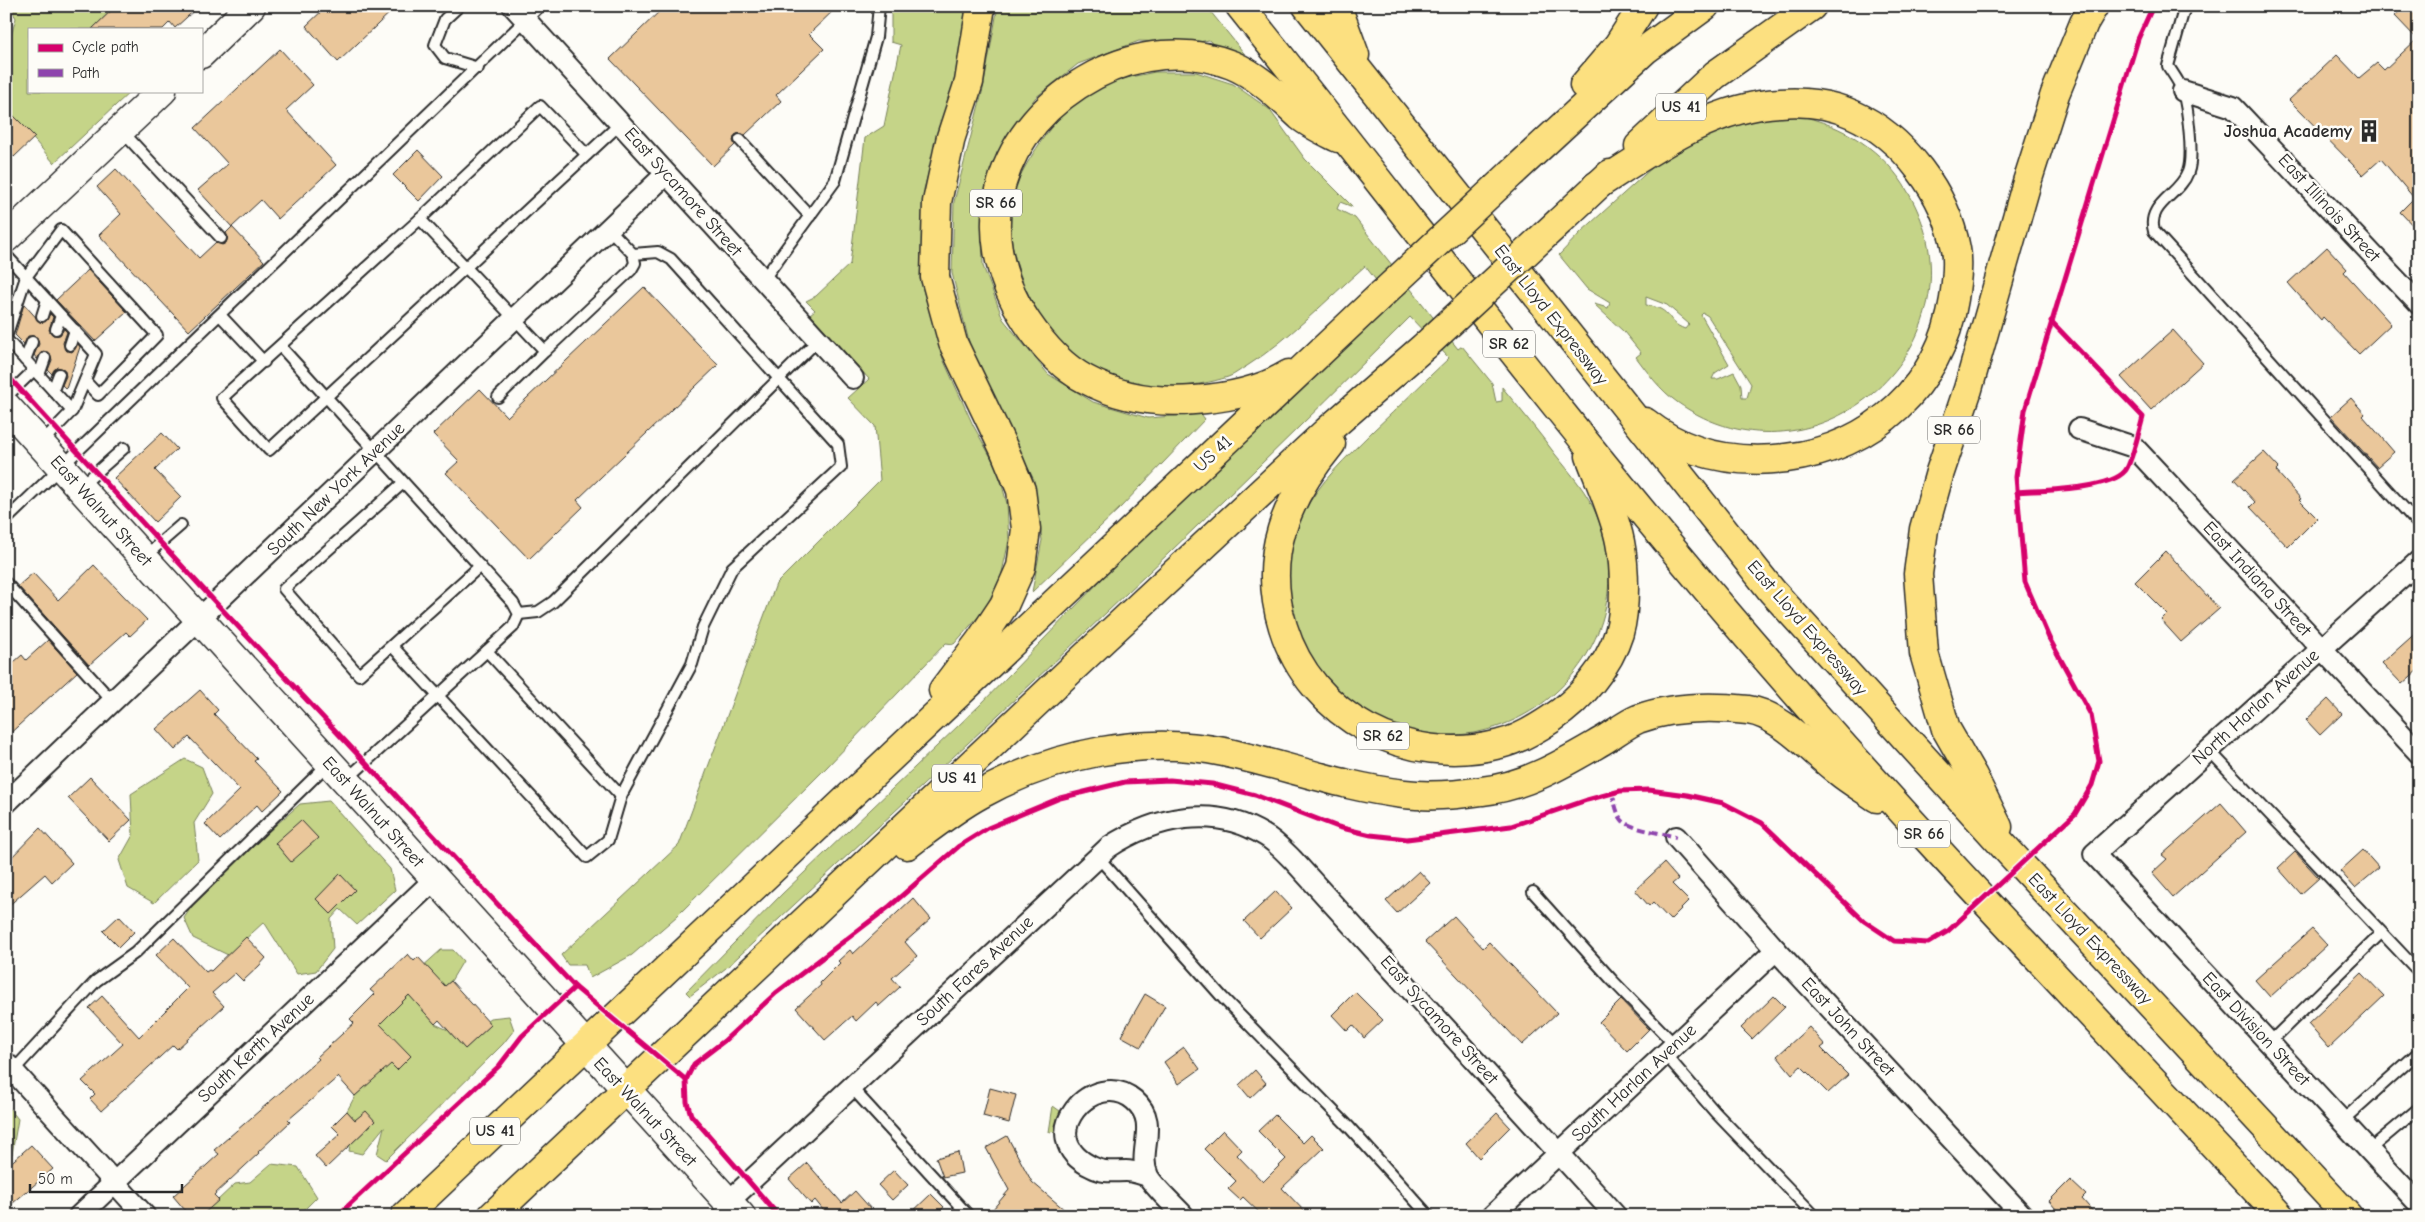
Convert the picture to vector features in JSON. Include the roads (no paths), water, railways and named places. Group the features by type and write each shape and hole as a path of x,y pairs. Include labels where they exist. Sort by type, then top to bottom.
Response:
{"highway":[{"path":"880,768 951,680 1004,605 1021,567 1026,529 1021,490 1004,448 953,343 935,277 937,202 950,137 969,82 981,6"},
{"name":"SR 62","path":"1240,6 1584,438 1620,541 1623,570 1619,633 1592,682 1582,696 1561,713 1536,729 1501,744 1463,750 1437,750 1391,739 1363,726 1323,696 1310,682 1295,658 1280,616 1274,582 1276,553 1287,511 1303,482 1370,396 1426,345"},
{"name":"East Lloyd Expressway","path":"1307,6 1619,401 1772,591 2010,853 2348,1216"},
{"path":"1337,6 1362,75"},
{"path":"1513,172 1553,120 1618,45 1643,6"},
{"name":"US 41","path":"405,1216 1382,294 1645,50 1704,6"},
{"name":"US 41","path":"492,1216 1327,431 1426,345 1716,75 1769,35 1812,6"},
{"name":"SR 66","path":"2010,853 1973,776 1946,729 1924,653 1918,574 1924,529 1937,482 1968,388 2027,182 2055,94 2084,23 2094,6"},
{"name":"SR 66","path":"1319,354 1284,376 1230,397 1172,402 1139,398 1111,390 1084,379 1053,354 1036,336 1017,307 1004,278 997,252 996,199 1005,171 1018,146 1035,122 1054,103 1078,84 1112,66 1145,57 1186,53 1233,65 1267,87 1302,117 1353,146"},
{"path":"1596,186 1657,147 1701,124 1742,110 1779,102 1818,104 1852,114 1883,133 1908,156 1927,181 1946,215 1957,251 1956,288 1950,323 1922,382 1903,403 1880,422 1835,445 1796,457 1767,460 1738,460 1710,455 1681,445 1655,430 1619,401"},
{"name":"SR 66","path":"1584,438 1733,620 1915,824 2280,1216"},
{"path":"766,958 886,860 979,795 1014,777 1062,760 1115,748 1193,747 1223,752 1375,790 1405,795 1439,796 1486,791 1535,777 1561,766 1638,720 1684,708 1751,710 1781,724 1839,772 1915,824"}],"main road":[{"path":"202,53 251,6"},
{"path":"6,238 161,92"},
{"name":"East Walnut Street","path":"6,406 734,1209"}],"street":[{"name":"East Sycamore Street","path":"520,14 853,378"},
{"name":"East Illinois Street","path":"2183,92 2233,107 2419,304"},
{"name":"South New York Avenue","path":"6,803 666,174"},
{"name":"East Indiana Street","path":"2079,429 2134,447 2419,753"},
{"name":"North Harlan Avenue","path":"2094,854 2419,561"},
{"name":"South Fares Avenue","path":"734,1209 851,1087 1097,856 1125,836 1163,821 1209,817 1227,820 1257,831"},
{"name":"East Sycamore Street","path":"1257,831 1276,844 1293,860 1616,1216"},
{"name":"East John Street","path":"1676,837 1776,950 2023,1216"},
{"name":"East Division Street","path":"2094,854 2419,1204"},
{"name":"South Kerth Avenue","path":"79,1216 434,880"},
{"name":"South Harlan Avenue","path":"1492,1216 1776,950"},
{"path":"8,1070 145,1216"},
{"path":"1148,1176 1126,1171 1101,1171 1090,1166 1074,1154 1065,1134 1067,1124 1078,1105 1099,1093 1108,1091 1133,1099 1145,1115 1147,1123 1146,1164 1148,1176 1184,1216"}],"lane":[{"path":"459,6 445,19 435,45 444,58 478,68"},
{"path":"6,520 478,68 520,14 540,6"},
{"path":"763,280 835,181 876,37 879,6"},
{"path":"2185,6 2168,66 2183,92 2192,157 2188,173 2180,186 2153,214 2151,222 2154,231 2419,525"},
{"path":"587,155 540,106 281,347 222,398 269,450 587,155 620,124"},
{"path":"121,130 221,238"},
{"path":"740,140 810,216"},
{"path":"420,219 467,266 545,351"},
{"path":"498,397 630,270 635,263 633,254 610,229"},
{"path":"72,411 6,338 26,277 61,230 157,335 98,395 85,381"},
{"path":"392,646 587,857 608,840 621,796 692,664 703,627 732,568 841,467 838,444 670,258 658,252 633,254"},
{"path":"6,255 96,354 72,411 40,444"},
{"path":"42,316 47,300"},
{"path":"220,315 264,362"},
{"path":"56,329 61,316"},
{"path":"70,345 75,330"},
{"path":"519,614 538,612 553,602 818,340"},
{"path":"25,360 32,342"},
{"path":"281,347 513,603 519,614"},
{"path":"6,397 36,373 45,358"},
{"path":"53,390 59,374"},
{"path":"80,487 124,448"},
{"path":"403,483 284,590 359,675 480,566"},
{"path":"143,558 181,524"},
{"path":"6,583 113,702"},
{"path":"8,1070 96,981 135,953 337,772 437,696 513,627 519,614"},
{"path":"487,651 621,796"},
{"path":"2209,750 2419,972"},
{"path":"1097,856 1223,998 1350,1128 1430,1216"},
{"path":"1533,892 1612,980 1670,1049 1715,1112 1815,1216"},
{"path":"2269,1043 2382,932"},
{"path":"2342,1121 2419,1052"},
{"path":"851,1087 969,1216"},
{"path":"2369,1150 2419,1108"}],"place":[{"name":"Joshua Academy","path":"2369,131"}]}
